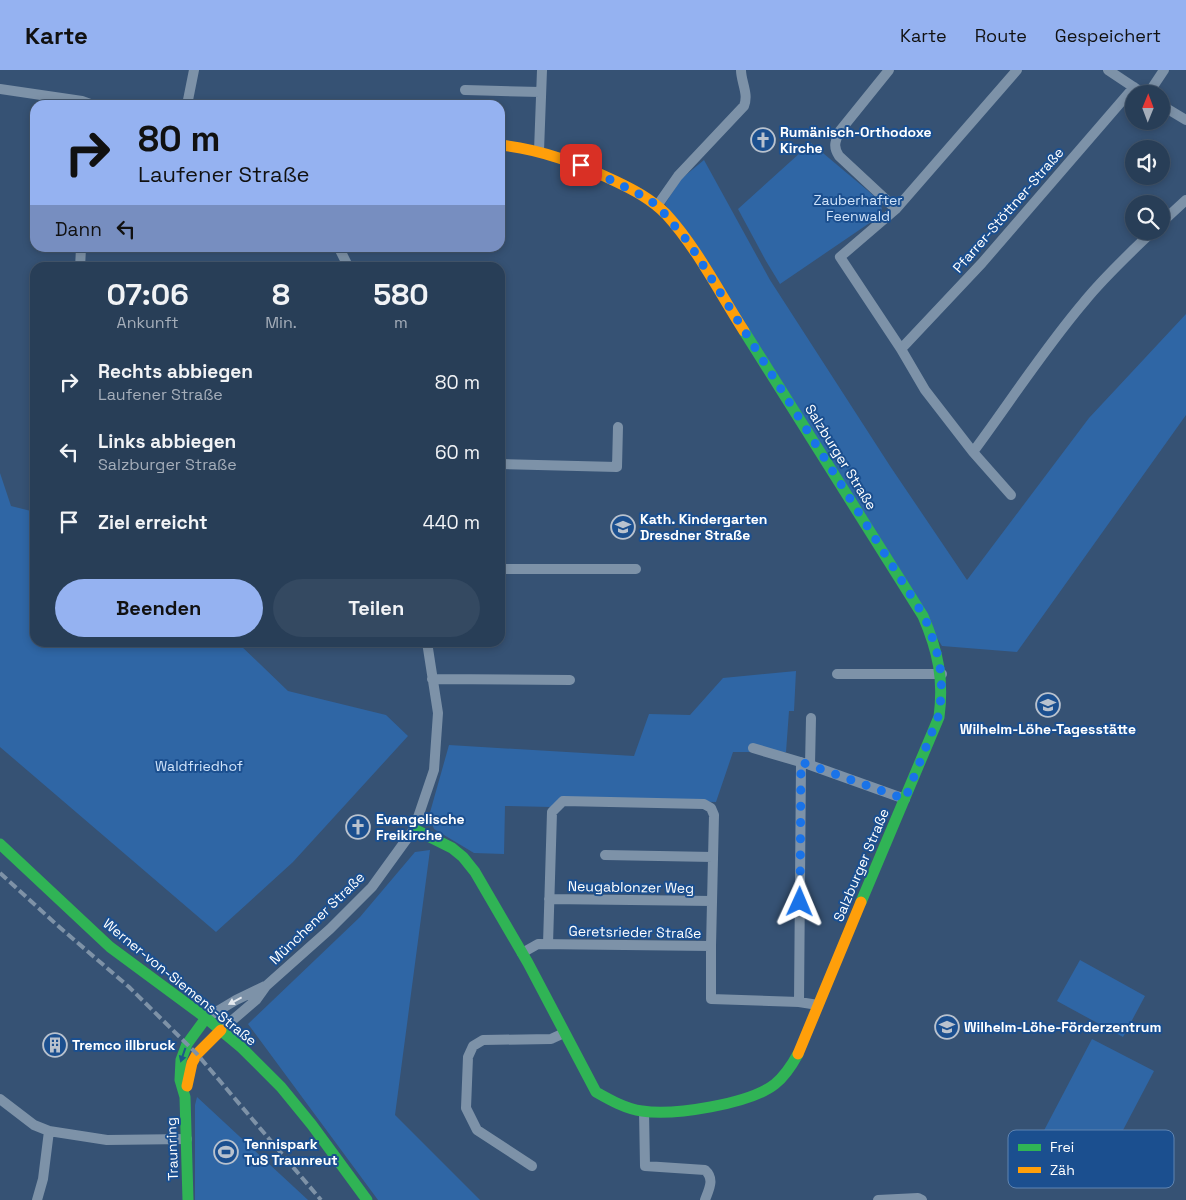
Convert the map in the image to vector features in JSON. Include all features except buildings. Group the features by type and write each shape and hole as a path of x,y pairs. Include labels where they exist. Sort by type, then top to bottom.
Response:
{"street":[{"path":"188,100 194,70"},
{"path":"539,151 542,70"},
{"path":"658,206 678,176 744,106 746,98 741,81 741,70"},
{"path":"889,70 839,132 834,142 835,150 839,156 896,209"},
{"path":"1011,496 973,452 925,390 901,349 840,257 896,209 1017,70"},
{"path":"1108,70 1131,85"},
{"path":"1153,85 1164,70"},
{"path":"0,89 64,100"},
{"path":"465,90 540,92"},
{"name":"Pfarrer-Stöttner-Straße","path":"901,349 982,263 1125,97"},
{"path":"1170,110 1186,120"},
{"name":"Salzburger Straße","path":"414,829 436,838 450,847 462,856 474,870 522,954 596,1092 609,1100 644,1111 678,1111 716,1106 747,1098 774,1085 790,1068 806,1037 938,717 943,687 934,640 924,616 689,243 658,206 645,197 567,159 539,151 505,146"},
{"path":"1170,215 1186,200"},
{"path":"973,452 1080,307 1118,263 1143,240"},
{"path":"505,464 617,467 618,428"},
{"path":"505,569 636,569"},
{"name":"Münchener Straße","path":"221,1030 256,1000 266,986 330,929 372,887 414,829 435,762 438,713 427,647"},
{"path":"837,674 942,674"},
{"path":"432,679 570,680"},
{"path":"799,1002 806,763 811,718"},
{"path":"753,748 806,763 905,799"},
{"path":"548,944 552,812 563,801 704,804 711,808 714,815 711,946"},
{"name":"Werner-von-Siemens-Straße","path":"0,844 110,947 206,1018 242,1048 281,1087 367,1200"},
{"path":"605,855 713,857"},
{"name":"Neugablonzer Weg","path":"550,900 712,901"},
{"name":"Geretsrieder Straße","path":"522,954 538,944 711,946 711,999 799,1002 818,1005"},
{"name":"Münchener Straße","path":"206,1018 236,1000 266,986"},
{"name":"Traunring","path":"188,1200 185,1097 180,1080 181,1060 187,1044 206,1018"},
{"name":"Traunring","path":"185,1097 192,1062 203,1047 221,1030"},
{"path":"532,1166 477,1130 466,1108 468,1057 473,1046 483,1040 552,1039 564,1033"},
{"path":"0,1099 34,1125 49,1131 107,1140 187,1139"},
{"path":"644,1111 645,1166 705,1170 711,1180 705,1200"},
{"path":"36,1200 42,1179 49,1131"},
{"path":"878,1200 918,1198 922,1200"}],"green space":[{"name":"Zauberhafter Feenwald","path":"811,143 879,200 882,209 871,222 780,284 738,209"},
{"path":"704,160 770,280 890,466 967,580 1089,418 1186,314 1186,415 1017,652 942,646 665,204 681,179"},
{"name":"Waldfriedhof","path":"0,473 11,506 30,511 30,647 242,647 288,691 386,715 408,736 293,862 216,932 0,747"},
{"path":"796,671 794,711 789,711 786,752 733,752 716,802 563,798 551,807 505,806 504,854 474,853 434,829 429,816 449,745 634,756 649,714 690,715 723,678"},
{"path":"430,850 395,1115 480,1200 378,1200 248,1024 360,917 415,852"},
{"path":"1080,960 1145,996 1123,1037 1057,1001"},
{"path":"1092,1039 1154,1071 1123,1130 1044,1130"},
{"name":"Tennispark TuS Traunreut","path":"197,1097 308,1200 195,1200 195,1105"}],"railway":[{"path":"0,873 129,987 197,1054 321,1200"}],"traffic: fast":[{"path":"744,331 923,616 933,641 939,665 941,690 939,717 861,902"},
{"path":"414,829 452,848 463,857 475,872 528,963 596,1092 624,1106 642,1111 672,1112 711,1107 748,1097 775,1084 791,1066 798,1054"},
{"path":"0,844 110,947 206,1018 242,1048 281,1087 312,1125 367,1200"},
{"path":"188,1200 185,1097 180,1080 181,1060 187,1044 206,1018"}],"traffic: slow":[{"path":"505,146 545,153 573,163 629,188 654,204 666,214 688,241 744,331"},
{"path":"798,1054 861,902"},
{"path":"187,1086 192,1063 197,1054 221,1030"}],"place":[{"name":"Rumänisch-Orthodoxe Kirche","path":"763,140"},
{"name":"Kath. Kindergarten Dresdner Straße","path":"623,527"},
{"name":"Wilhelm-Löhe-Tagesstätte","path":"1048,705"},
{"name":"Evangelische Freikirche","path":"358,827"},
{"name":"Wilhelm-Löhe-Förderzentrum","path":"947,1027"},
{"name":"Tremco illbruck","path":"55,1045"},
{"name":"Tennispark TuS Traunreut","path":"226,1152"}],"route":[{"path":"581,165 628,187 658,206 689,243 924,616 941,663 943,687 938,717 905,799 801,762 800,902"}]}
